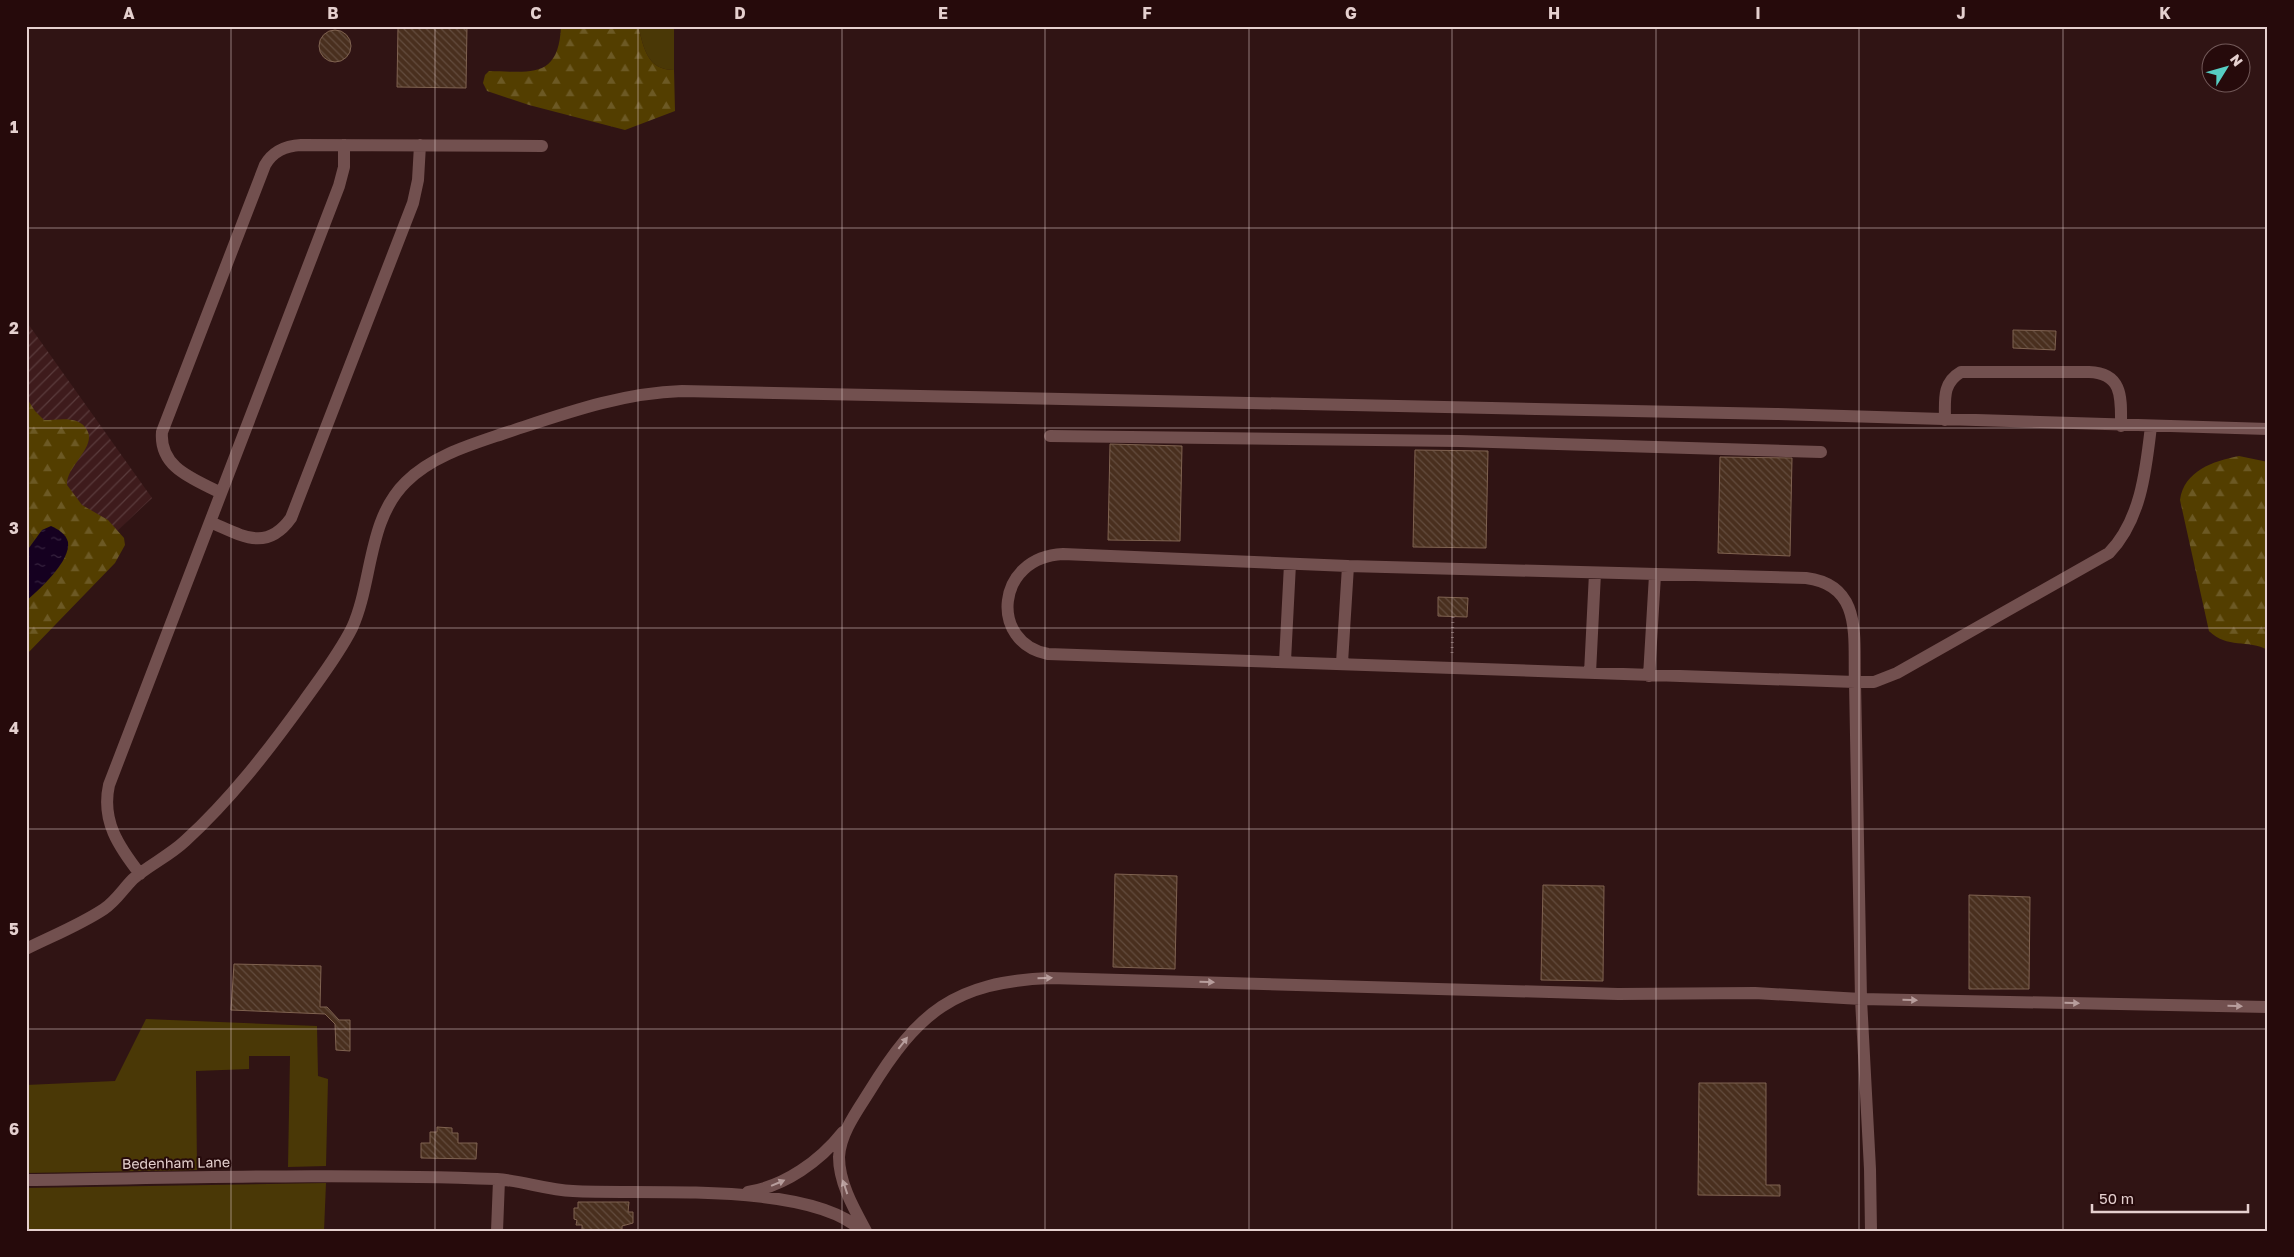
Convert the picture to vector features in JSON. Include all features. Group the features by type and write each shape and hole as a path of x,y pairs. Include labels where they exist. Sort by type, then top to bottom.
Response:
{"street":[{"path":"140,874 123,851 110,826 107,810 108,793 339,186 344,167 344,145"},
{"path":"210,522 256,539 273,536 286,526 291,518 413,203 418,180 420,145"},
{"path":"221,493 183,473 171,464 163,445 164,425 268,160 276,152 294,146 542,146"},
{"path":"1945,420 1947,386 1950,380 1961,372 2098,372 2112,379 2120,392 2121,426"},
{"path":"26,949 103,909 140,874 185,842 237,787 276,740 331,664 356,618 374,546 385,515 391,502 406,482 434,462 467,446 578,408 611,400 682,391 875,394 2268,429"},
{"path":"1871,1231 1870,1169 1861,999 1855,682 1854,633 1851,612 1842,595 1829,585 1806,578 1348,566 1054,554 1040,559 1022,571 1011,586 1008,599 1009,618 1024,642 1041,652 1649,676 1855,682 1874,682 1889,678 2109,553 2120,540 2136,507 2152,426"},
{"path":"1050,436 1459,441 1821,452"},
{"path":"1286,662 1290,564"},
{"path":"1342,663 1348,566"},
{"path":"1590,673 1595,573"},
{"path":"1649,676 1655,575"},
{"path":"866,1231 848,1195 840,1167 841,1146 851,1122 900,1046 922,1021 963,995 1006,981 1050,978 1618,994 1755,993 1861,999 2268,1007"},
{"path":"730,1195 767,1188 788,1178 826,1150 851,1122"},
{"name":"Bedenham Lane","path":"26,1180 326,1176 499,1180 574,1191 730,1195"},
{"path":"497,1231 499,1180"},
{"path":"730,1195 806,1204 844,1217 862,1231"}],"path":[{"path":"1451,667 1454,616"}],"shaded area":[{"path":"638,26 674,26 674,70 665,69 652,62 645,50"},
{"path":"26,321 152,498 26,617"},
{"path":"26,526 36,542 26,552"},
{"path":"146,1019 317,1026 318,1076 328,1079 326,1166 288,1167 290,1056 249,1056 249,1069 196,1071 197,1170 26,1173 26,1085 115,1081"},
{"path":"326,1183 324,1231 26,1231 26,1188"}],"green space":[{"path":"561,26 638,26 645,50 652,62 665,69 674,70 675,111 625,130 529,105 487,91 483,83 485,75 489,71 530,71 540,69 548,64 555,56"},
{"path":"26,397 35,411 44,420 74,420 83,425 87,430 89,436 88,443 71,471 67,485 82,505 108,520 124,538 125,545 115,563 26,655 26,601 59,567 67,550 38,536 36,542 26,526"},
{"path":"2239,456 2268,462 2268,650 2253,645 2223,640 2209,631 2180,500 2187,482 2201,469 2210,464"}],"water":[{"path":"51,526 59,530 65,537 68,542 68,550 65,558 53,574 26,601 26,552 42,530"}],"building":[{"path":"398,26 467,26 466,88 397,87"},
{"path":"335,30 347,34 351,46 347,58 335,62 323,58 319,46 323,34"},
{"path":"2013,330 2056,331 2055,350 2013,348"},
{"path":"1110,444 1182,446 1180,541 1108,540"},
{"path":"1415,450 1488,451 1486,548 1413,547"},
{"path":"1720,457 1792,458 1790,556 1718,553"},
{"path":"1438,597 1468,598 1467,617 1438,616"},
{"path":"1115,874 1177,876 1175,969 1113,967"},
{"path":"1543,885 1604,886 1603,981 1541,980"},
{"path":"1969,895 2030,897 2029,989 1969,989"},
{"path":"234,964 321,966 320,1007 327,1007 339,1020 350,1020 350,1051 336,1050 335,1024 325,1014 231,1010"},
{"path":"1699,1083 1766,1083 1766,1185 1780,1185 1780,1196 1698,1195"},
{"path":"437,1127 452,1128 452,1133 458,1133 458,1143 477,1143 476,1159 421,1158 421,1143 430,1143 430,1132 437,1132"},
{"path":"578,1202 629,1202 628,1212 633,1212 633,1223 622,1226 622,1231 582,1231 582,1225 576,1225 577,1220 574,1219 574,1208 578,1208"}]}
